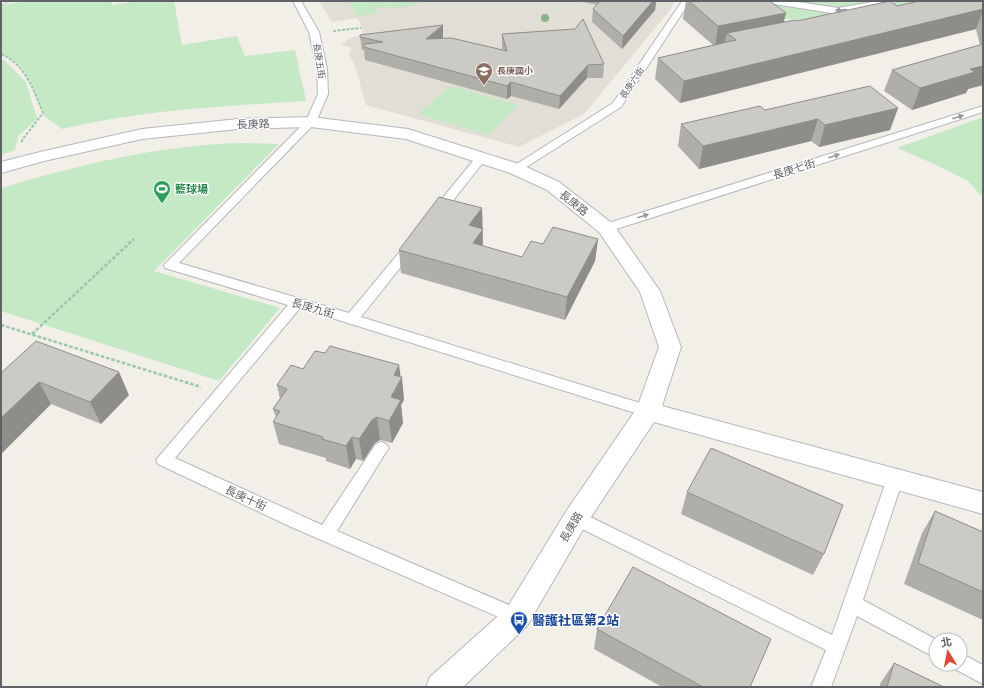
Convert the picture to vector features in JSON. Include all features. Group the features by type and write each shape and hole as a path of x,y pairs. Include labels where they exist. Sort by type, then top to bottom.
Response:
{"street":[{"name":"長庚路","path":"1,168 40,157 142,134 238,124 311,122 408,134 516,169 553,186 606,228 650,291 670,347 648,411 576,518 517,618 441,687"},
{"path":"648,411 983,504"}],"lane":[{"name":"長庚五街","path":"297,1 314,32 322,69 323,94 311,122"},
{"name":"長庚六街","path":"516,169 617,105 686,1"},
{"path":"774,1 838,11 893,1"},
{"path":"644,64 659,61"},
{"name":"長庚七街","path":"606,228 983,109"},
{"name":"長庚九街","path":"311,122 170,265 352,319 648,411"},
{"path":"427,226 482,158"},
{"path":"352,319 417,238"},
{"name":"長庚十街","path":"297,303 164,460 326,534 517,618"},
{"path":"326,534 381,448"},
{"path":"821,687 853,604 895,479"},
{"path":"576,518 836,646"},
{"path":"853,604 928,645"},
{"path":"968,667 983,675"}],"path":[{"path":"314,32 361,28"},
{"path":"1,54 21,66 29,79 42,113 39,120 22,140 21,147"},
{"path":"32,334 134,239"},
{"path":"1,325 220,393"}],"shaded area":[{"name":"長庚國小","path":"319,1 674,1 671,9 584,114 519,147 366,105 355,66 349,55 352,48 341,45 350,38 363,35 360,23 357,18 332,22"}],"green space":[{"path":"30,1 111,1 112,5 139,1 174,1 182,45 237,36 245,56 295,50 306,101 214,107 153,113 122,117 62,129 44,116 29,79 21,66 6,56 1,56 1,5"},
{"path":"348,1 424,1 398,7 372,6 377,13 358,16"},
{"path":"742,1 981,1 849,22 784,19"},
{"path":"1,60 4,60 26,82 37,119 18,136 15,150 1,155"},
{"path":"450,86 518,105 488,135 419,114"},
{"path":"983,117 983,198 968,181 897,148"},
{"path":"241,143 279,144 154,271 280,308 219,381 1,311 1,188 90,164 150,152"}],"building":[{"path":"600,1 653,1 623,36 593,9"},
{"path":"689,1 770,1 786,13 718,26"},
{"path":"890,1 897,6 919,1 983,1 983,9 684,81 658,58 736,40 727,33 795,20 797,21"},
{"path":"583,19 604,64 588,65 560,96 511,82 507,86 364,47 364,44 383,42 360,37 360,35 443,25 426,39 451,38 507,51 502,34 575,29"},
{"path":"983,44 983,66 970,69 975,72 920,88 892,70"},
{"path":"870,86 898,108 825,125 818,119 703,146 681,124 760,106 765,110"},
{"path":"439,197 482,208 469,225 483,229 473,243 522,257 531,241 543,244 553,227 598,239 567,297 399,250"},
{"path":"36,341 119,372 90,402 39,382 1,418 1,373"},
{"path":"330,346 399,365 394,375 402,377 391,397 401,400 389,421 377,417 372,420 359,439 352,437 346,446 322,439 323,437 273,422 280,411 273,409 287,389 277,385 291,365 303,369 315,351 325,353"},
{"path":"711,448 843,505 824,554 687,492"},
{"path":"935,511 983,532 983,592 918,563"},
{"path":"633,567 771,639 750,687 703,687 597,629"},
{"path":"894,663 944,687 887,687"}],"place":[{"name":"長庚國小","path":"484,86"},
{"name":"籃球場","path":"162,204"},
{"name":"醫護社區第2站","path":"519,635"}]}
